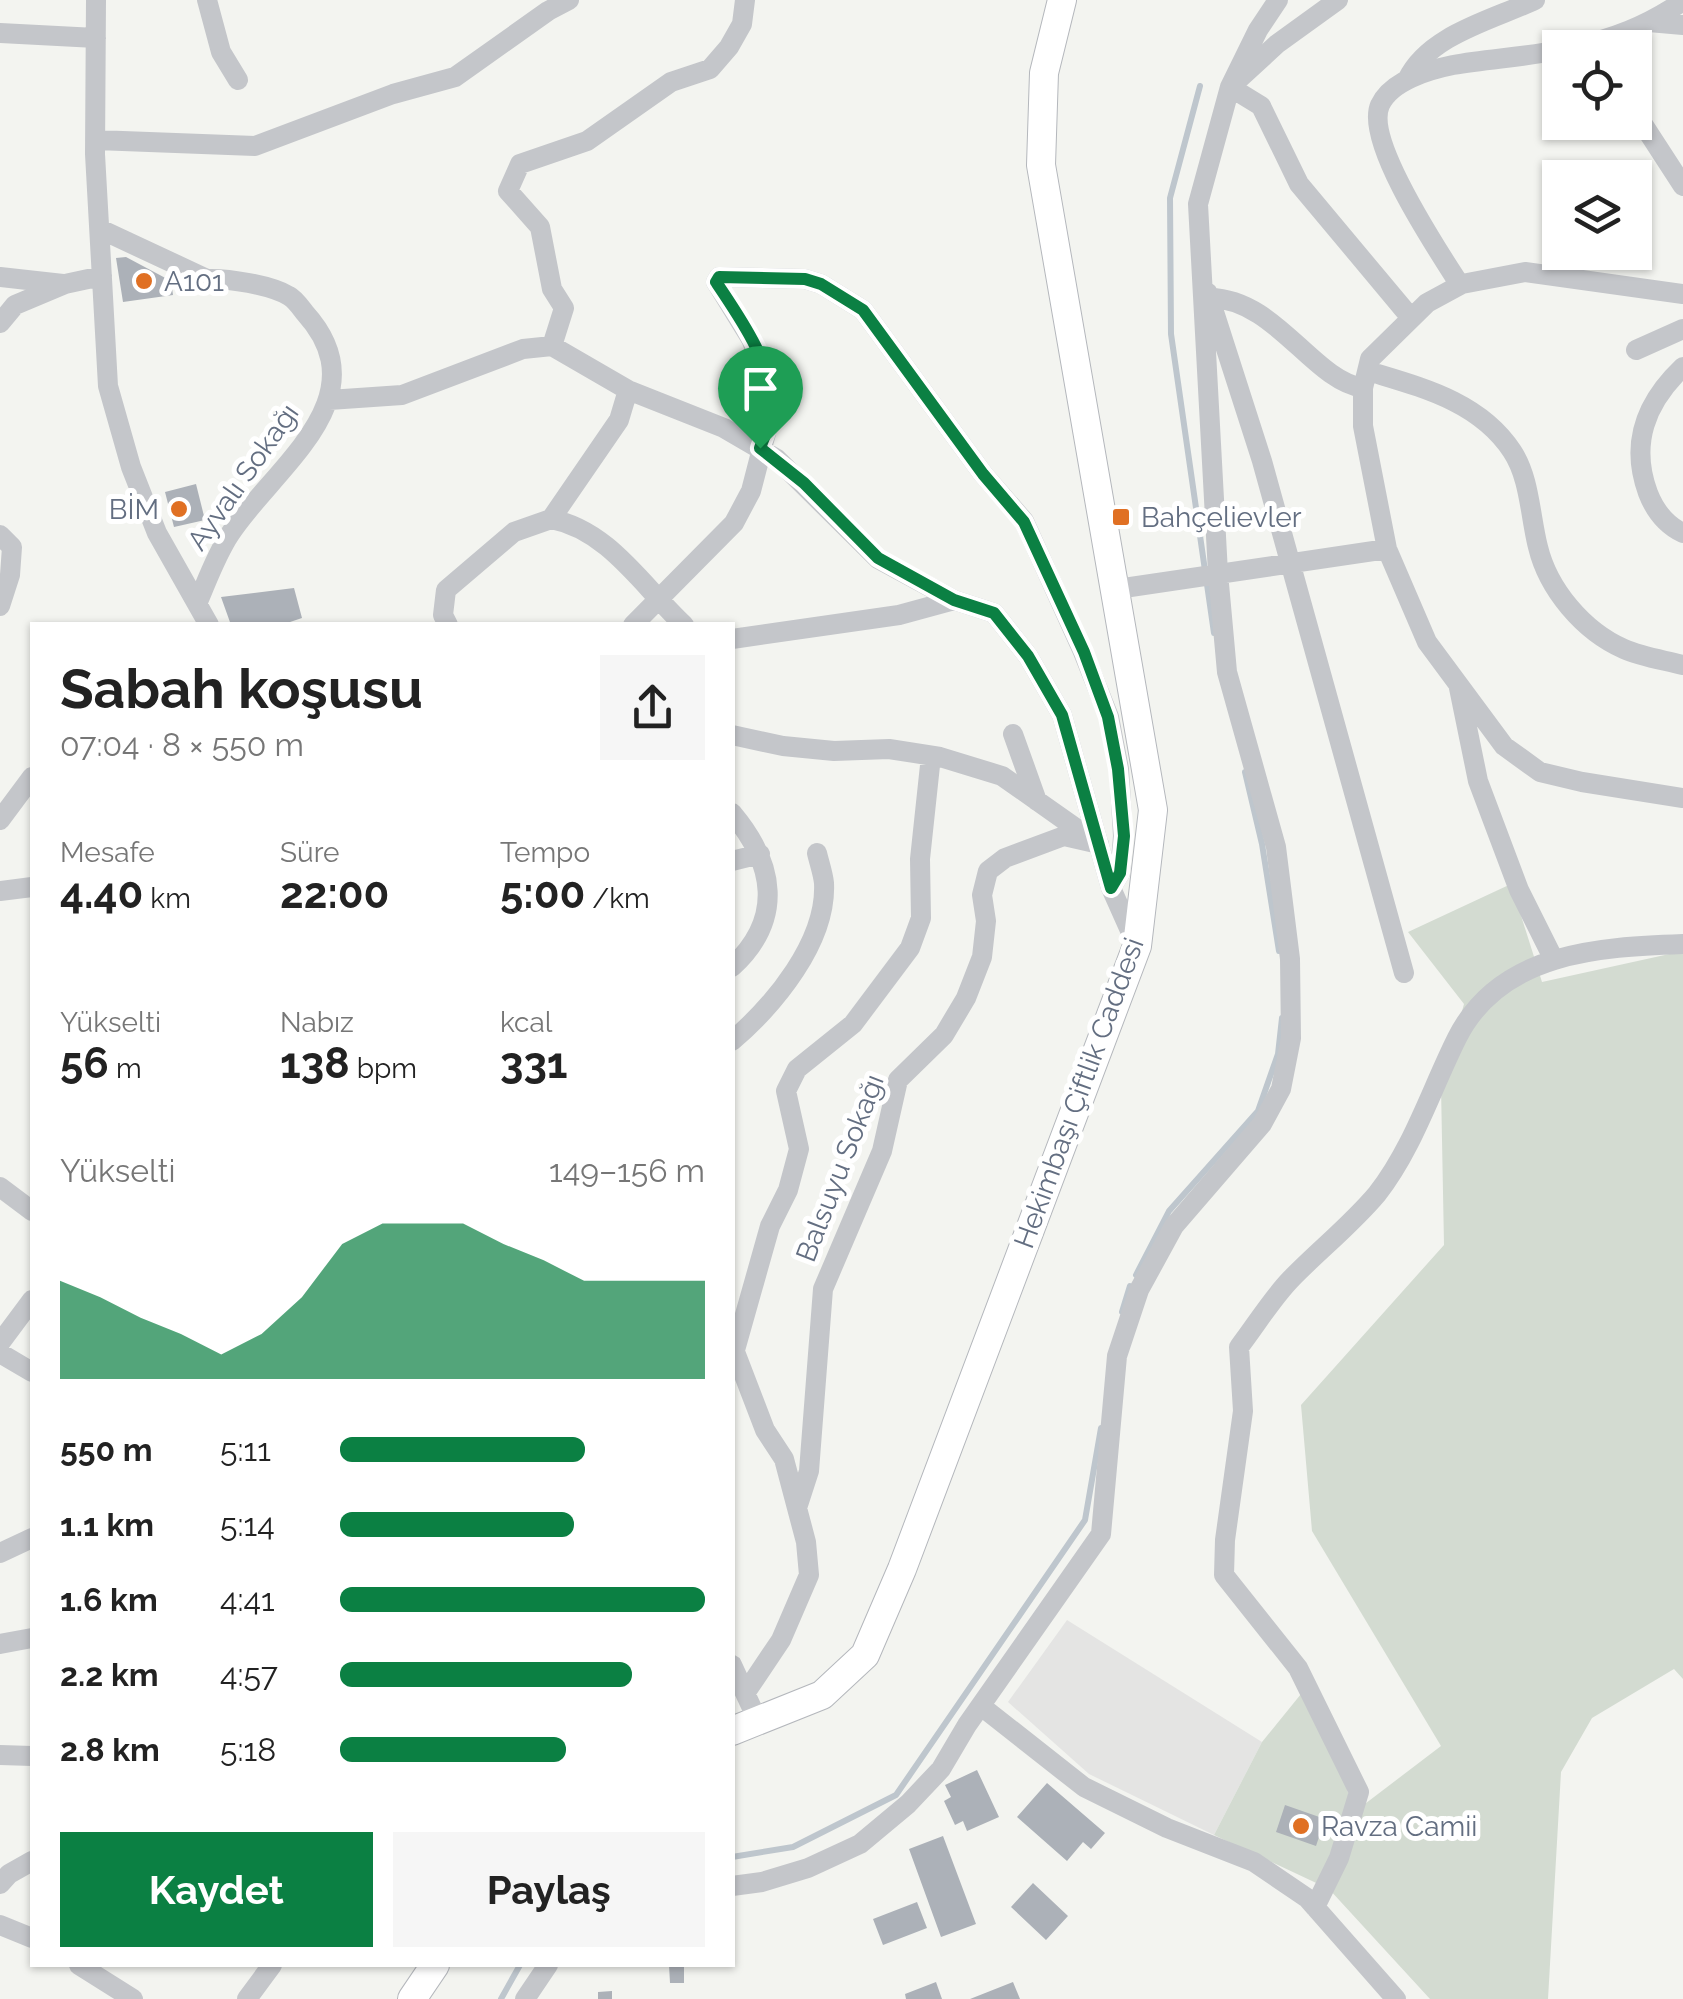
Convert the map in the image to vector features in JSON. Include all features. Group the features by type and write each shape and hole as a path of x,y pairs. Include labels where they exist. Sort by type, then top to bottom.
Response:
{"main road":[{"name":"Hekimbaşı Çiftlik Caddesi","path":"745,1726 822,1695 865,1655 902,1569 1137,946 1153,810 1042,165 1044,74 1062,0"},
{"path":"412,1999 434,1967"}],"street":[{"path":"96,0 96,140 108,386 131,466 157,533 203,619"},
{"path":"206,0 221,52 238,80"},
{"path":"96,140 256,146 393,94 455,77 569,0"},
{"path":"745,0 742,24 710,69 671,82 588,141 520,164 508,191 540,227 552,289 564,308 552,346 628,390 724,428 760,448 804,483 878,558 954,600 994,613 1028,656 1062,715 1111,888 1137,946"},
{"path":"735,1886 808,1868 860,1844 908,1804 940,1770 1101,1534 1116,1356 1139,1290 1174,1226 1262,1124 1280,1089 1291,1038 1290,959 1276,847 1227,672 1208,575 1198,204 1230,87 1258,30 1278,0"},
{"path":"1230,87 1277,44 1338,0"},
{"path":"1407,80 1416,62 1436,45 1535,0"},
{"path":"1635,30 1683,2"},
{"path":"1649,22 1683,25"},
{"path":"0,33 96,38"},
{"path":"1460,286 1395,174 1378,130 1378,109 1388,93 1407,80 1450,66 1542,53"},
{"path":"1230,87 1260,106 1299,184 1411,318"},
{"path":"1652,138 1683,186"},
{"path":"100,229 207,279 226,278 290,296 322,332 334,373 328,400"},
{"path":"1683,294 1525,272 1444,291 1370,359 1365,379 1364,426 1388,549 1427,642 1504,746 1540,772 1683,798"},
{"path":"1200,275 1291,562 1404,973"},
{"path":"0,323 15,305 65,284 102,276"},
{"path":"0,277 65,284"},
{"path":"636,622 734,523 751,491 773,406 770,386 751,339 716,282 719,277 805,279 821,284 863,310 983,474 1024,522 1084,652 1108,717 1124,836 1120,873 1111,888"},
{"path":"1210,298 1228,300 1252,311 1339,379 1365,379 1439,393 1472,410 1513,452 1530,505 1538,550 1561,598 1584,622 1623,649 1683,665"},
{"path":"1636,350 1683,329"},
{"name":"Ayvalı Sokağı","path":"203,619 231,533 290,464 328,400 402,396 523,350 552,346"},
{"path":"1680,372 1657,398 1638,454 1654,509 1683,533"},
{"path":"551,519 619,420 628,390"},
{"path":"446,622 443,602 454,580 514,532 551,519 572,523 610,547 681,622"},
{"path":"0,535 12,547 10,574 0,606"},
{"path":"1117,589 1388,549"},
{"path":"735,639 899,615 954,600"},
{"path":"1458,682 1478,781 1519,890 1554,958"},
{"path":"1013,734 1036,801"},
{"path":"735,735 834,752 890,750 931,756 1002,776 1099,844"},
{"path":"735,1344 770,1226 788,1190 800,1149 786,1091 796,1068 853,1024 910,948 921,918 920,859 931,756"},
{"path":"0,820 30,780"},
{"path":"735,817 760,854 770,888 764,924 750,950 735,964"},
{"name":"Balsuyu Sokağı","path":"797,1508 809,1471 822,1289 882,1151 898,1080 944,1035 966,998 982,957 986,921 982,895 988,871 1005,858 1064,836 1099,844"},
{"path":"735,1038 779,996 817,924 824,884 817,853"},
{"path":"735,860 760,854"},
{"path":"0,890 30,887"},
{"path":"1316,1907 1340,1858 1358,1792 1298,1668 1224,1575 1225,1540 1243,1411 1239,1346 1288,1283 1377,1194 1417,1128 1459,1034 1498,986 1554,958 1628,946 1683,944"},
{"path":"0,1187 30,1210"},
{"path":"0,1343 30,1303"},
{"path":"735,1350 765,1430 784,1459 809,1575 781,1640 746,1692"},
{"path":"0,1353 30,1371"},
{"path":"0,1554 30,1539"},
{"path":"0,1644 30,1638"},
{"path":"735,1671 746,1692 745,1726"},
{"path":"981,1706 1084,1787 1167,1828 1254,1862 1316,1907 1396,1999"},
{"path":"0,1755 30,1756"},
{"path":"0,1884 30,1862"},
{"path":"0,1925 30,1937"},
{"path":"82,1967 124,1997"},
{"path":"248,1999 271,1967"},
{"path":"525,1999 547,1967"}],"shaded area":[{"path":"1511,884 1542,982 1683,951 1683,1679 1674,1669 1592,1718 1561,1772 1548,1999 1430,1999 1329,1889 1214,1835 1262,1742 1301,1694 1336,1744 1353,1813 1441,1746 1312,1531 1301,1405 1444,1245 1441,1087 1464,1004 1408,932"},
{"path":"1067,1620 1262,1742 1214,1835 1089,1774 1008,1702"}],"building":[{"path":"126,257 171,281 173,295 123,302 116,258"},
{"path":"196,484 205,520 174,527 165,492"},
{"path":"294,588 302,618 290,622 230,622 221,597"},
{"path":"977,1770 999,1817 967,1831 963,1821 955,1825 944,1801 951,1797 945,1785"},
{"path":"1047,1783 1105,1833 1091,1849 1083,1842 1067,1861 1017,1817"},
{"name":"Ravza Camii","path":"1285,1805 1325,1819 1316,1846 1276,1832"},
{"path":"943,1836 976,1924 941,1937 909,1849"},
{"path":"1033,1883 1068,1916 1046,1940 1011,1907"},
{"path":"917,1902 927,1928 883,1945 873,1919"},
{"path":"669,1967 684,1967 684,1983 670,1983"},
{"path":"936,1982 942,1999 906,1999 905,1994"},
{"path":"1013,1982 1020,1999 970,1999"},
{"path":"612,1991 612,1999 598,1999 598,1992"}],"waterway":[{"path":"1200,86 1170,198 1171,334 1214,633"},
{"path":"1245,772 1262,844 1279,951"},
{"path":"1136,1275 1169,1211 1258,1111 1278,1054 1282,1018"},
{"path":"1122,1312 1130,1286"},
{"path":"735,1857 793,1847 896,1795 1085,1520 1101,1428"},
{"path":"501,1999 519,1967"}],"place":[{"name":"A101","path":"144,281"},
{"name":"BİM","path":"179,509"},
{"name":"Bahçelievler","path":"1121,517"},
{"name":"Ravza Camii","path":"1301,1826"}],"route":[{"path":"719,277 805,279 821,284 863,310 983,474 1024,522 1084,652 1108,717 1124,836 1120,873 1111,888 1062,715 1028,656 994,613 954,600 878,558 804,483 760,448 773,406 770,386 751,339 716,282 719,277"}]}
